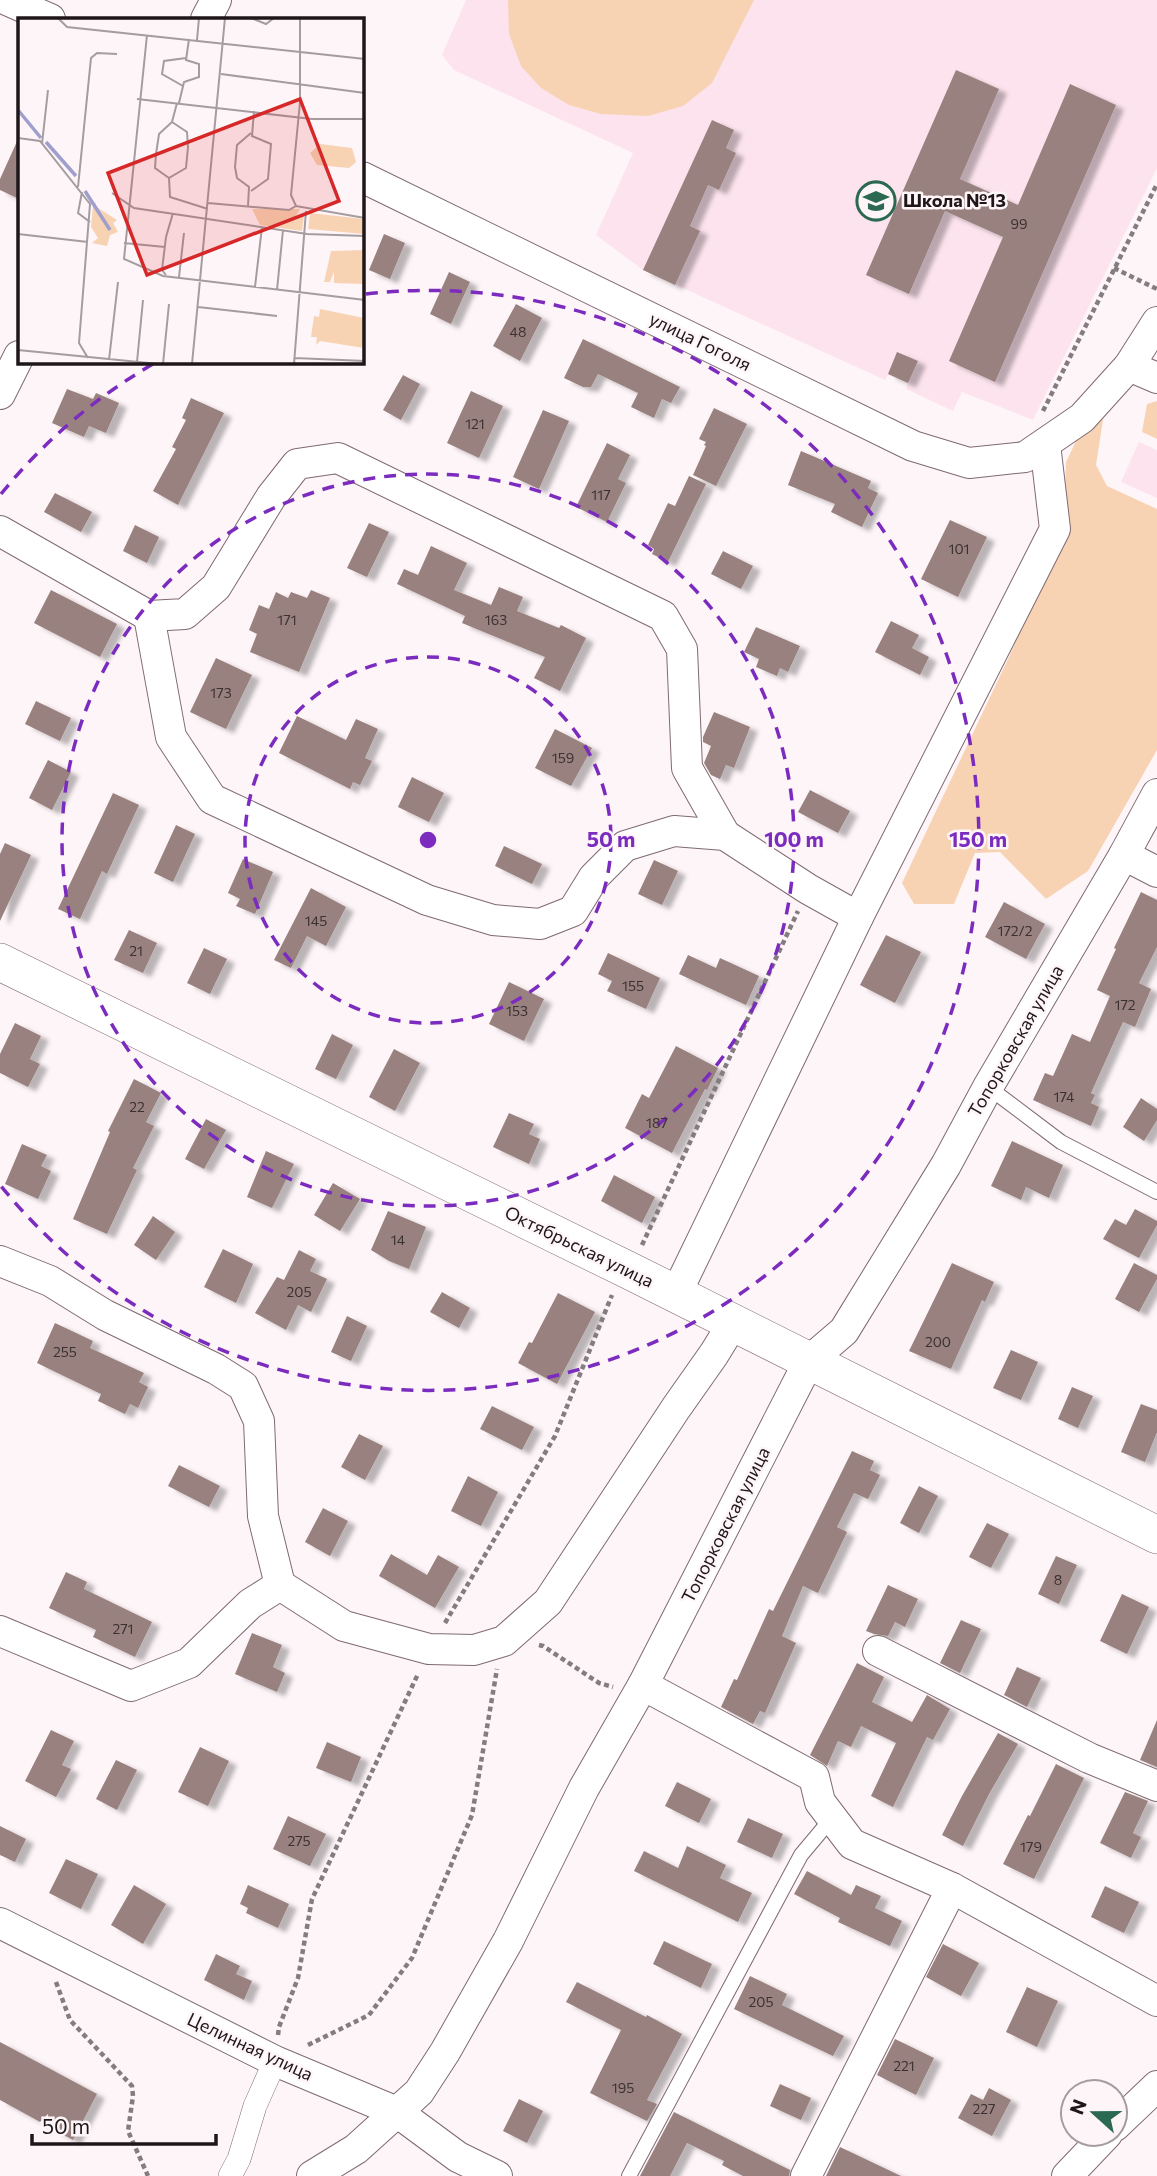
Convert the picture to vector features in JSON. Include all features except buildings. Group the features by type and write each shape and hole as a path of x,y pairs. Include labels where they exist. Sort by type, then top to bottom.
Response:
{"street":[{"path":"7,0 48,18"},
{"path":"207,18 216,0"},
{"name":"улица Гоголя","path":"364,178 913,446 969,463 1025,457 1045,444"},
{"path":"676,1294 858,917 1055,529 1045,444 1082,418 1129,366 1157,323"},
{"path":"0,394 18,358"},
{"path":"1129,366 1157,377"},
{"path":"0,531 149,616 185,614 216,587 271,496 297,464 338,458 663,616 682,649 687,768 725,835 808,889 858,917"},
{"path":"149,616 171,737 212,799 427,900 493,920 540,924 573,911 594,877 625,846 674,831 725,835"},
{"name":"Топорковская улица","path":"313,2176 356,2149 397,2112 418,2092 445,2053 508,1941 584,1788 643,1685 809,1361 844,1331 947,1165 988,1087 1157,794"},
{"path":"1124,855 1157,872"},
{"name":"Октябрьская улица","path":"0,962 628,1270 1157,1535"},
{"path":"0,1261 50,1281 105,1315 216,1369 243,1386 259,1421 263,1516 280,1585 344,1626 429,1649 474,1650 504,1641 548,1602 733,1323"},
{"path":"0,1631 131,1686 189,1663 250,1604 280,1585"},
{"path":"878,1651 1089,1758 1157,1786"},
{"path":"643,1685 814,1777 820,1802 852,1844 952,1888 1157,2001"},
{"path":"806,2176 952,1888"},
{"name":"Целинная улица","path":"0,1923 275,2061 397,2112 458,2157 497,2176"},
{"path":"230,2176 239,2159 255,2106 275,2061"},
{"path":"1129,2113 1157,2086"},
{"path":"1068,2176 1094,2148"}],"lane":[{"path":"988,1087 1061,1142 1157,1192"},
{"path":"629,2176 800,1855 832,1818"}],"path":[{"path":"1045,444 1037,422 1157,184"},
{"path":"1114,268 1157,289"},
{"path":"275,2061 279,2027 298,1978 312,1899 429,1649 555,1436 611,1296 650,1228 808,889"},
{"path":"275,2061 369,2015 412,1958 472,1815 492,1693 504,1641 543,1646 599,1683 618,1688 643,1685"},
{"path":"52,1950 52,1972 71,2020 132,2086 128,2131 148,2176"}],"shaded area":[{"name":"Школа №13","path":"466,0 1157,0 1157,168 1033,420 962,392 953,411 906,389 908,383 888,375 885,380 643,270 596,235 633,153 454,70 442,55"},
{"path":"508,0 754,0 712,83 683,106 648,116 601,114 569,105 541,88 521,66 509,34"},
{"path":"1157,401 1157,439 1142,432 1147,404"},
{"path":"1104,413 1096,465 1107,486 1157,509 1157,750 1088,871 1046,899 1000,852 975,853 954,904 914,904 902,883 1009,657 1063,534 1066,462 1086,420"},
{"path":"1139,442 1157,450 1157,498 1121,482"}],"place":[{"name":"Школа №13","path":"876,201"}]}
